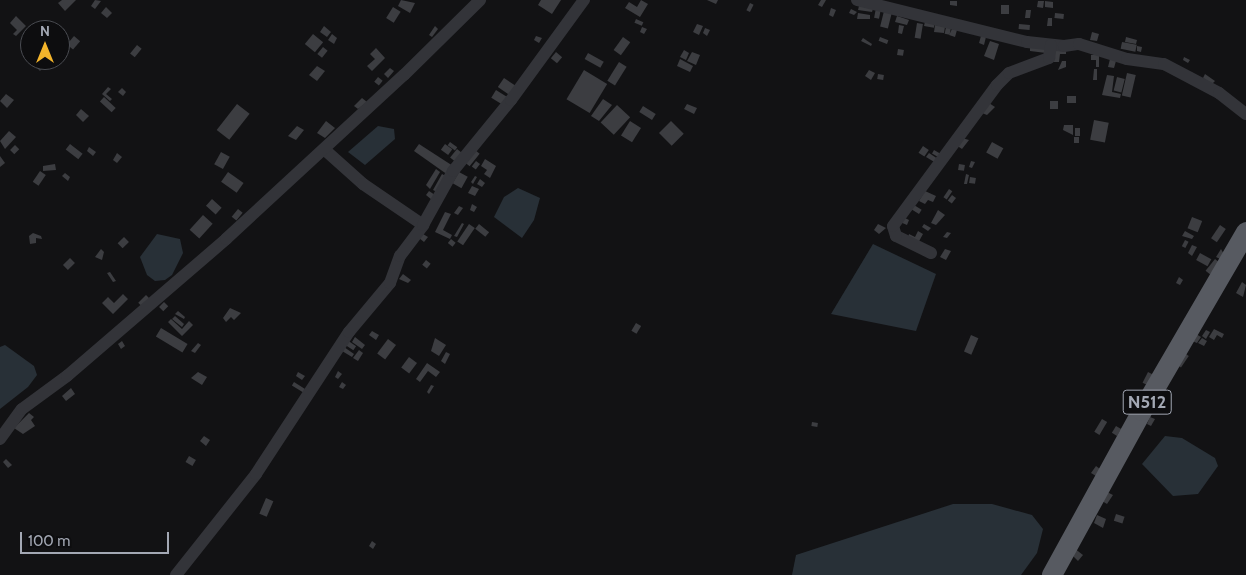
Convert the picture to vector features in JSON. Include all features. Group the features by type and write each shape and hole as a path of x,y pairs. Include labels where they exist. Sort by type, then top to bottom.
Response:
{"highway":[{"name":"N512","path":"1052,575 1142,411 1246,232"}],"street":[{"path":"0,439 22,409 75,369 324,150 480,0"},
{"path":"176,575 256,474 349,332 390,283 400,256 422,225 474,142 511,100 584,0"},
{"path":"857,0 1027,42 1051,45 1079,44 1127,59 1164,64 1219,93 1246,114"},
{"path":"931,253 896,236 893,226 997,85 1009,73 1049,58 1051,45"},
{"path":"324,150 363,184 422,225"}],"shaded area":[{"path":"378,126 394,129 395,139 365,165 348,152"},
{"path":"518,188 540,198 534,220 522,238 494,217 504,197"},
{"path":"157,234 180,239 183,253 172,275 165,280 155,281 147,275 140,257"},
{"path":"873,244 936,274 916,331 831,314"},
{"path":"5,345 34,366 37,375 28,387 0,409 0,347"},
{"path":"1165,436 1182,438 1215,458 1218,466 1198,494 1173,496 1142,464"},
{"path":"953,504 992,504 1032,515 1043,529 1037,553 1021,575 792,575 796,555"}],"building":[{"path":"62,0 76,0 65,11 58,3"},
{"path":"95,0 101,1 95,9 91,6"},
{"path":"401,0 415,3 410,13 398,6"},
{"path":"541,0 561,0 552,14 538,5"},
{"path":"641,0 648,4 640,17 625,8 629,2 637,7"},
{"path":"707,0 718,0 716,4"},
{"path":"821,0 826,0 822,7 818,5"},
{"path":"950,1 957,1 957,6 950,5"},
{"path":"1038,1 1044,1 1043,8 1037,7"},
{"path":"1045,1 1053,2 1053,8 1045,7"},
{"path":"750,3 754,5 750,12 746,10"},
{"path":"1001,5 1009,5 1009,14 1001,14"},
{"path":"859,6 873,9 872,12 858,10"},
{"path":"106,7 112,13 107,18 101,13"},
{"path":"393,7 401,12 394,23 386,18"},
{"path":"831,8 836,10 833,17 829,15"},
{"path":"876,8 881,9 879,19 874,18"},
{"path":"851,9 857,12 854,15 849,13"},
{"path":"1026,10 1031,10 1030,18 1025,18"},
{"path":"884,11 892,13 888,28 880,27"},
{"path":"858,13 870,15 870,19 857,19"},
{"path":"1055,13 1064,14 1063,19 1054,18"},
{"path":"16,16 20,20 20,32 16,36 13,34 17,30 10,23"},
{"path":"897,16 909,20 907,25 895,22"},
{"path":"1048,18 1052,18 1052,26 1047,26"},
{"path":"636,19 643,22 642,26 634,23"},
{"path":"925,21 935,23 934,28 924,26"},
{"path":"917,23 923,24 921,39 915,38"},
{"path":"697,24 703,26 699,35 693,32"},
{"path":"1019,24 1030,25 1030,30 1019,29"},
{"path":"899,25 904,26 902,34 898,33"},
{"path":"935,25 945,27 944,33 934,32"},
{"path":"324,26 331,32 327,37 320,32"},
{"path":"435,26 438,29 432,37 429,35"},
{"path":"642,27 647,29 644,34 640,32"},
{"path":"946,27 951,28 950,35 945,34"},
{"path":"705,28 710,30 707,36 703,33"},
{"path":"952,29 957,30 955,37 949,35"},
{"path":"1092,32 1099,34 1097,41 1090,40"},
{"path":"313,34 323,42 315,52 305,44"},
{"path":"332,34 337,38 334,44 328,40"},
{"path":"74,36 80,41 73,50 70,47 70,41"},
{"path":"536,36 542,38 539,43 534,40"},
{"path":"981,36 986,37 984,45 979,43"},
{"path":"623,37 630,42 621,55 614,50"},
{"path":"880,37 888,40 887,44 879,41"},
{"path":"1126,37 1137,40 1136,44 1125,42"},
{"path":"863,38 872,44 871,46 861,41"},
{"path":"990,41 999,44 994,60 984,56"},
{"path":"1122,42 1137,45 1135,52 1121,49"},
{"path":"137,45 142,49 135,57 130,54"},
{"path":"1030,45 1047,48 1046,53 1030,51"},
{"path":"1137,46 1142,47 1141,52 1137,51"},
{"path":"323,47 328,51 322,58 317,54"},
{"path":"376,48 385,58 372,71 367,66 375,59 370,54"},
{"path":"898,49 904,50 903,56 897,55"},
{"path":"684,50 689,53 686,60 680,57"},
{"path":"1054,50 1066,50 1066,54 1060,54 1059,62 1053,62"},
{"path":"556,52 562,57 557,63 551,58"},
{"path":"692,52 700,55 696,65 687,61"},
{"path":"588,53 604,62 600,68 585,59"},
{"path":"1091,55 1099,55 1099,67 1096,67 1096,60 1091,60"},
{"path":"1184,57 1190,60 1188,63 1183,60"},
{"path":"680,59 693,66 690,72 677,66"},
{"path":"1110,59 1116,61 1114,68 1108,67"},
{"path":"1062,61 1066,61 1066,67 1058,70"},
{"path":"619,62 627,67 615,85 607,81"},
{"path":"317,66 325,71 317,81 309,75"},
{"path":"390,68 394,71 388,78 384,74"},
{"path":"1094,69 1097,69 1097,80 1093,80"},
{"path":"584,70 607,84 590,113 566,99"},
{"path":"869,70 875,73 871,80 865,76"},
{"path":"1127,73 1136,75 1131,97 1122,95"},
{"path":"878,74 884,75 883,80 877,79"},
{"path":"1205,74 1215,81 1212,84 1203,78"},
{"path":"1107,75 1114,76 1112,92 1121,94 1120,98 1102,95"},
{"path":"378,77 383,81 379,85 374,82"},
{"path":"1117,77 1125,79 1121,93 1114,91"},
{"path":"504,78 516,86 509,95 498,87"},
{"path":"108,87 111,89 106,94 112,99 110,101 102,94"},
{"path":"122,88 126,92 123,96 118,92"},
{"path":"496,90 509,98 504,106 491,98"},
{"path":"6,94 14,100 7,108 0,101"},
{"path":"1067,96 1076,96 1076,103 1067,103"},
{"path":"104,97 116,108 112,112 100,101"},
{"path":"362,98 367,102 358,109 354,106"},
{"path":"603,99 612,105 599,121 591,116"},
{"path":"1050,101 1058,101 1058,109 1050,109"},
{"path":"989,103 995,107 987,115 982,113"},
{"path":"237,104 250,114 229,140 217,130"},
{"path":"687,104 697,108 694,114 684,109"},
{"path":"617,105 630,117 614,135 601,123"},
{"path":"643,106 656,114 652,120 639,112"},
{"path":"81,109 89,116 83,122 76,115"},
{"path":"1094,120 1109,123 1105,142 1090,140"},
{"path":"326,121 335,128 325,138 317,133"},
{"path":"630,121 641,128 632,142 621,135"},
{"path":"671,121 684,134 672,146 659,133"},
{"path":"1064,125 1073,125 1073,135 1063,130"},
{"path":"297,126 304,130 296,140 288,136"},
{"path":"1075,128 1080,128 1080,136 1075,136"},
{"path":"9,131 16,137 5,149 0,141"},
{"path":"1074,137 1079,137 1079,143 1074,143"},
{"path":"962,138 969,140 962,149 956,145"},
{"path":"450,142 457,147 455,151 448,145"},
{"path":"992,142 1003,148 998,159 986,152"},
{"path":"70,144 83,154 78,159 66,150"},
{"path":"419,144 453,166 448,175 414,151"},
{"path":"445,144 452,149 448,155 441,150"},
{"path":"15,145 19,149 14,154 10,150"},
{"path":"923,146 929,150 924,157 919,153"},
{"path":"89,147 96,152 93,156 87,151"},
{"path":"457,149 462,153 455,161 450,158"},
{"path":"475,150 480,154 470,166 465,162"},
{"path":"934,150 941,154 939,157 932,153"},
{"path":"221,152 230,157 223,169 214,164"},
{"path":"117,153 122,157 117,163 113,160"},
{"path":"929,153 938,159 936,163 926,157"},
{"path":"0,156 5,163 0,167"},
{"path":"485,159 496,166 490,178 484,174 487,170 481,166"},
{"path":"476,161 480,164 476,170 472,167"},
{"path":"971,161 975,162 972,168 969,167"},
{"path":"55,164 56,170 43,171 43,166"},
{"path":"959,164 965,165 964,171 958,170"},
{"path":"436,169 440,172 430,189 426,185"},
{"path":"40,171 46,175 39,186 33,182"},
{"path":"228,172 244,183 237,193 221,182"},
{"path":"459,172 468,177 461,188 453,183"},
{"path":"65,173 70,177 68,181 62,176"},
{"path":"442,174 447,177 439,193 433,190"},
{"path":"966,174 969,175 967,184 964,184"},
{"path":"475,176 477,177 473,184 471,182"},
{"path":"970,177 976,178 975,184 969,183"},
{"path":"480,179 485,183 482,187 477,184"},
{"path":"472,186 479,189 475,196 468,193"},
{"path":"949,189 952,191 947,200 943,197"},
{"path":"429,191 435,195 432,200 426,195"},
{"path":"925,191 936,196 933,202 928,200 925,204 919,201"},
{"path":"952,195 956,198 952,204 948,201"},
{"path":"212,199 222,208 216,214 206,206"},
{"path":"472,204 477,207 474,212 470,210"},
{"path":"914,205 922,210 919,214 911,209"},
{"path":"459,206 463,208 458,215 454,213"},
{"path":"238,209 243,213 236,221 232,217"},
{"path":"938,210 945,215 936,225 931,223"},
{"path":"445,212 451,214 443,230 452,235 450,239 435,232"},
{"path":"203,215 213,224 199,239 190,230"},
{"path":"903,217 909,220 907,225 900,222"},
{"path":"1192,217 1202,221 1198,232 1188,228"},
{"path":"462,223 464,224 457,237 454,236"},
{"path":"469,224 475,228 463,245 457,241"},
{"path":"479,224 489,232 485,237 475,229"},
{"path":"878,224 886,228 879,234 874,230"},
{"path":"924,224 931,228 928,231 922,227"},
{"path":"1220,225 1226,229 1217,242 1211,238"},
{"path":"918,231 923,234 918,243 908,238 909,234 915,237"},
{"path":"1185,231 1194,236 1192,239 1182,236"},
{"path":"947,232 951,233 947,238 943,237"},
{"path":"33,233 41,236 42,239 36,238 36,243 30,244 29,236"},
{"path":"423,234 428,237 424,242 419,238"},
{"path":"124,237 129,242 123,248 118,243"},
{"path":"451,239 456,243 453,247 448,243"},
{"path":"1185,240 1189,242 1185,248 1182,246"},
{"path":"1192,245 1197,247 1192,256 1188,253"},
{"path":"101,249 104,252 102,260 95,257"},
{"path":"945,249 951,251 946,260 940,257"},
{"path":"1221,249 1225,256 1222,260 1216,257"},
{"path":"1200,253 1211,259 1207,266 1196,260"},
{"path":"70,258 75,263 68,270 63,265"},
{"path":"1215,259 1220,263 1210,274 1206,271"},
{"path":"426,260 431,264 427,268 422,265"},
{"path":"110,272 116,281 113,282 107,273"},
{"path":"403,274 411,280 408,283 399,279"},
{"path":"1179,277 1183,280 1180,285 1176,283"},
{"path":"1242,282 1246,285 1243,297 1236,293"},
{"path":"123,294 128,299 113,314 102,303 108,297 114,303"},
{"path":"146,295 151,300 143,308 138,303"},
{"path":"164,302 168,306 163,311 159,307"},
{"path":"230,308 241,313 234,320 231,317 226,322 223,318"},
{"path":"178,311 185,317 184,319 175,314"},
{"path":"175,316 184,324 182,327 172,319"},
{"path":"171,319 182,329 189,321 193,325 182,336 168,322"},
{"path":"636,323 641,326 637,334 631,331"},
{"path":"161,328 188,344 182,353 156,337"},
{"path":"1214,329 1224,334 1222,338 1217,335 1214,340 1209,337"},
{"path":"1206,330 1210,332 1206,339 1202,336"},
{"path":"372,331 379,335 376,340 369,335"},
{"path":"1196,334 1201,337 1197,343 1192,341"},
{"path":"971,335 978,338 971,355 964,352"},
{"path":"355,337 365,345 362,349 352,342"},
{"path":"435,338 446,345 439,356 431,351"},
{"path":"1202,338 1207,341 1204,346 1198,343"},
{"path":"388,339 396,345 385,359 377,353"},
{"path":"347,340 356,346 353,350 344,344"},
{"path":"122,341 125,346 121,349 118,344"},
{"path":"198,343 201,345 195,353 191,351"},
{"path":"344,347 354,354 352,357 342,351"},
{"path":"359,350 363,353 358,361 353,358"},
{"path":"446,352 450,354 445,364 441,361"},
{"path":"1183,352 1189,356 1181,368 1175,364"},
{"path":"409,357 417,363 409,373 401,367"},
{"path":"427,363 440,372 436,377 428,371 420,382 416,379"},
{"path":"338,371 342,374 338,379 335,377"},
{"path":"198,372 207,377 202,385 191,378"},
{"path":"298,372 305,376 302,380 296,376"},
{"path":"1148,372 1154,375 1149,386 1143,383"},
{"path":"294,382 305,389 303,392 292,385"},
{"path":"342,382 346,385 343,389 339,387"},
{"path":"431,385 434,386 429,394 427,392"},
{"path":"71,388 75,394 66,401 62,396"},
{"path":"29,413 34,417 31,420 35,426 23,434 14,428"},
{"path":"1150,417 1155,419 1151,426 1147,424"},
{"path":"1102,419 1107,422 1099,435 1094,432"},
{"path":"812,422 818,423 817,427 811,426"},
{"path":"1116,426 1121,429 1117,436 1112,433"},
{"path":"204,436 210,440 206,446 200,441"},
{"path":"189,456 196,460 192,466 186,462"},
{"path":"6,459 12,465 8,468 3,462"},
{"path":"1096,466 1100,469 1096,476 1091,473"},
{"path":"1107,492 1113,495 1107,504 1102,501"},
{"path":"266,498 273,501 267,517 259,514"},
{"path":"1116,514 1125,517 1122,523 1114,521"},
{"path":"1097,515 1106,519 1103,528 1094,523"},
{"path":"372,541 376,544 373,549 369,546"},
{"path":"1074,548 1083,555 1078,561 1071,554"}]}
